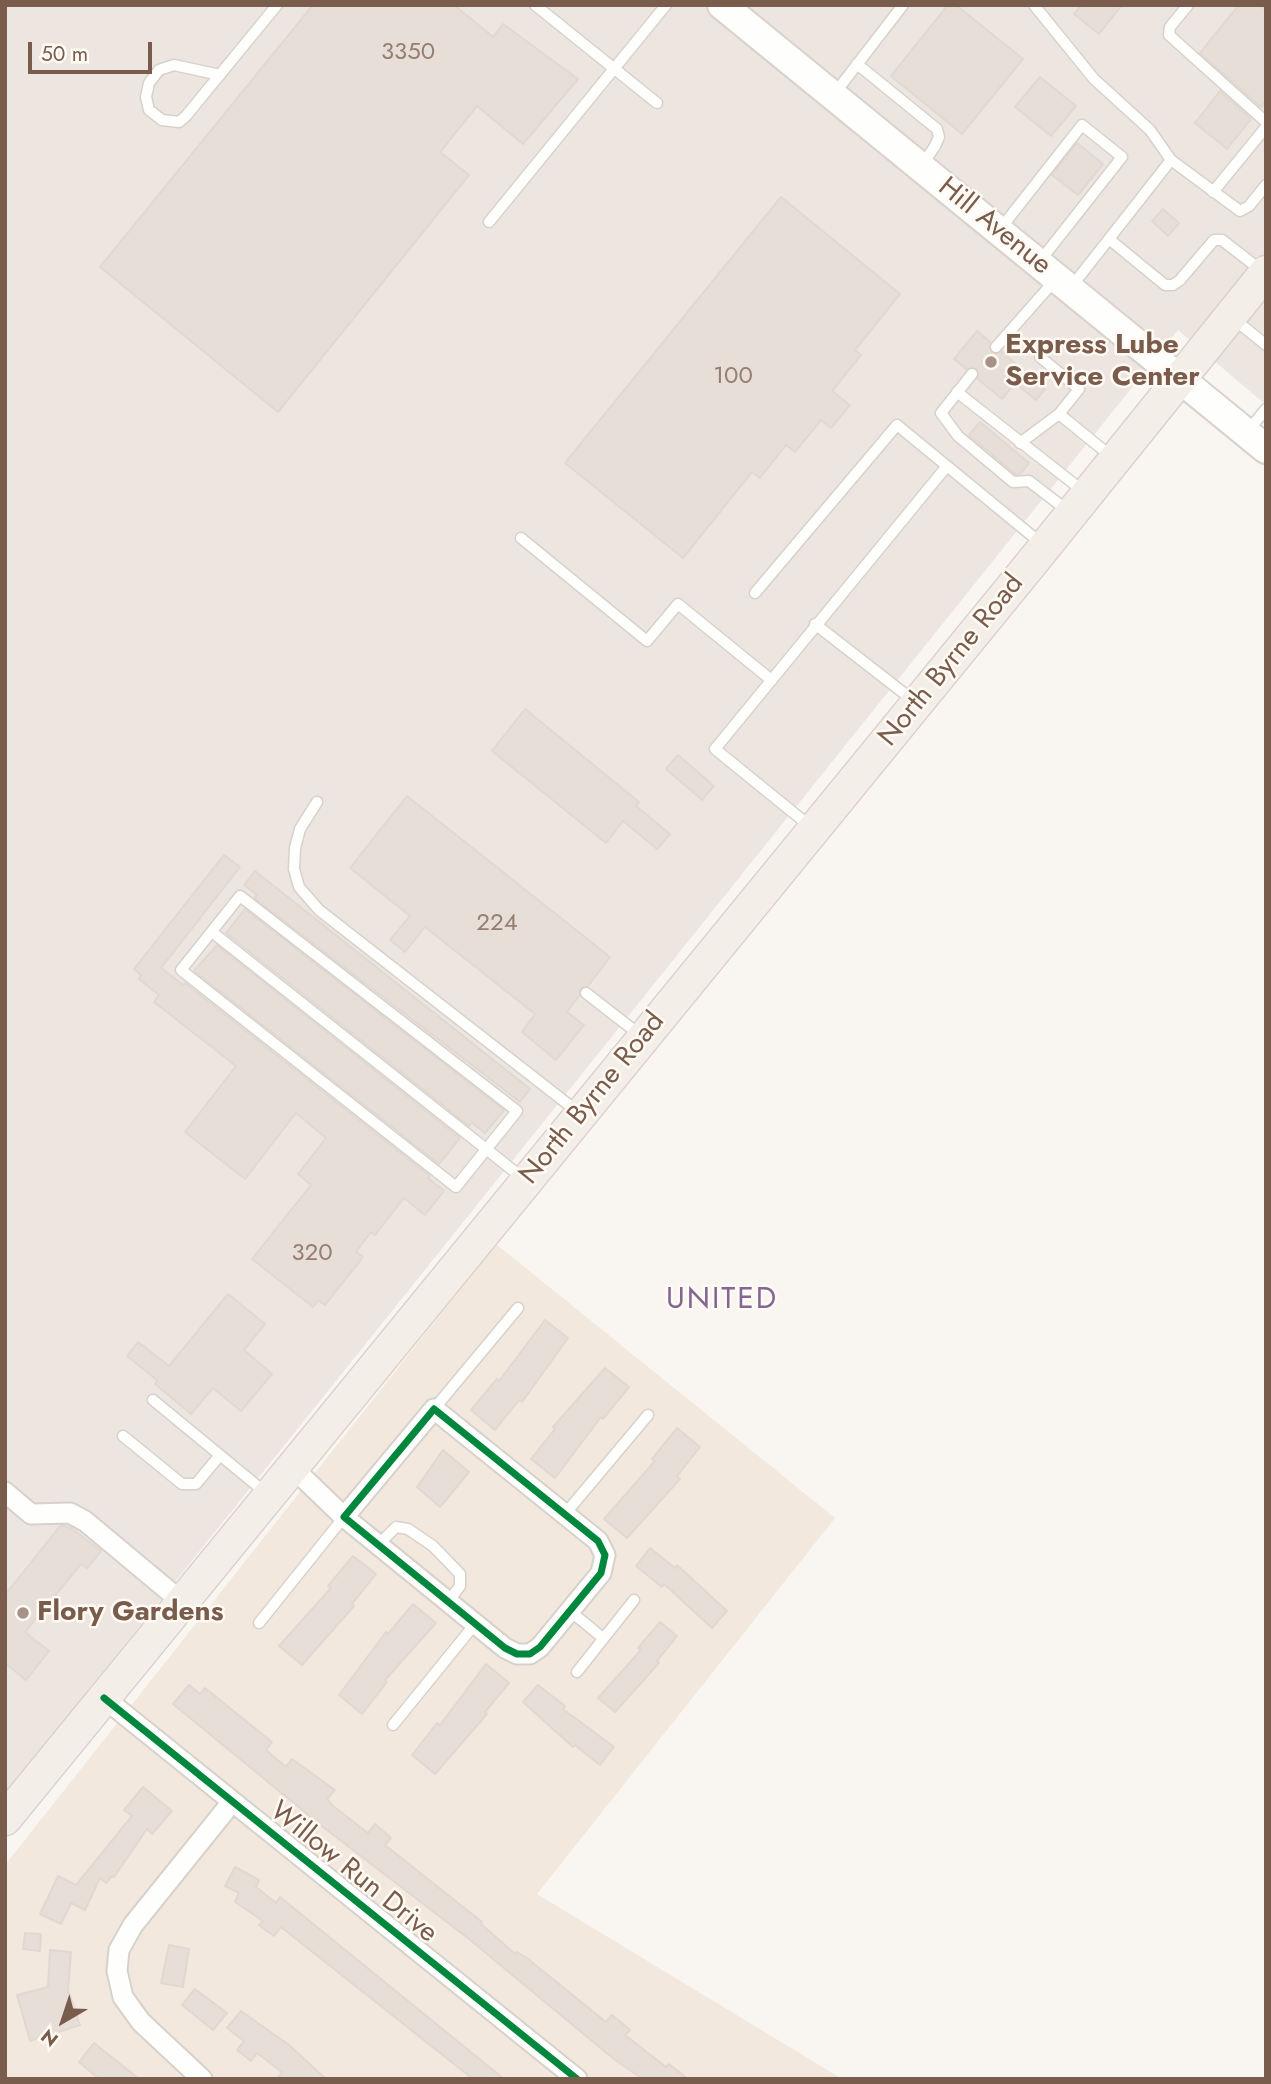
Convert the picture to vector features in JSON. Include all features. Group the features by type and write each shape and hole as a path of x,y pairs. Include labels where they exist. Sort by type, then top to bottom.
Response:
{"main road":[{"name":"Hill Avenue","path":"722,5 1256,441"},
{"name":"North Byrne Road","path":"5,1819 1045,547 1265,273"}],"street":[{"path":"292,1467 344,1517 505,1648 517,1654 530,1654 540,1647 601,1573 605,1555 598,1541 434,1409 344,1517"},
{"path":"5,1492 31,1514 69,1513 85,1521 182,1602"},
{"name":"Willow Run Drive","path":"104,1698 577,2079"},
{"path":"190,2075 123,1997 117,1971 119,1950 133,1925 232,1802"}],"lane":[{"path":"220,75 174,65 159,71 149,83 146,97 149,110 162,120 179,122 220,75 277,5"},
{"path":"535,5 657,103"},
{"path":"489,222 666,5"},
{"path":"833,96 903,5"},
{"path":"1034,5 1094,79 1150,130 1171,160 1240,211 1250,205 1266,185"},
{"path":"1188,5 1170,27 1170,35 1266,125 1213,192"},
{"path":"857,64 937,129 939,137 935,146 920,167"},
{"path":"996,347 1055,277 1122,157 1082,125 999,231"},
{"path":"1055,277 1108,239 1171,160"},
{"path":"1108,239 1165,285 1173,285 1180,280 1214,240 1222,240 1265,273"},
{"path":"1231,316 1266,345"},
{"path":"1020,443 1059,414 1079,389 1040,357"},
{"path":"972,374 941,413 958,436 1013,482 1029,481 1079,504"},
{"path":"957,391 1020,443 1079,504"},
{"path":"1256,441 1266,409"},
{"path":"1059,414 1115,460"},
{"path":"755,593 897,425 1045,547"},
{"path":"814,830 715,749 770,678 947,466"},
{"path":"521,538 647,641 678,604 770,678"},
{"path":"815,624 917,704"},
{"path":"317,802 300,829 295,848 294,869 299,887 318,910 581,1115"},
{"path":"240,896 517,1111 456,1187 181,970 212,932 240,896"},
{"path":"212,932 526,1181"},
{"path":"586,993 644,1038"},
{"path":"434,1409 518,1308"},
{"path":"153,1400 269,1496"},
{"path":"565,1514 648,1415"},
{"path":"122,1436 182,1484 195,1484 220,1455"},
{"path":"259,1623 344,1517"},
{"path":"378,1545 396,1527 408,1529 433,1546 460,1574 460,1586 448,1602"},
{"path":"577,1672 634,1600"},
{"path":"570,1611 603,1638"},
{"path":"393,1725 475,1624"}],"shaded area":[{"path":"5,5 1266,5 1266,405 1178,330 5,1794"},
{"path":"496,1244 835,1518 537,1894 842,2079 5,2079 5,1865"}],"building":[{"path":"313,5 454,5 493,37 503,24 578,79 523,144 477,106 440,152 469,175 278,412 100,267"},
{"path":"948,5 956,5 1023,59 962,134 891,76"},
{"path":"1081,5 1122,5 1099,34 1074,14"},
{"path":"1239,5 1260,5 1266,10 1266,101 1261,107 1200,53"},
{"path":"1040,77 1076,106 1051,136 1015,107"},
{"path":"1220,91 1251,119 1227,149 1195,123"},
{"path":"1077,143 1103,164 1078,195 1052,175"},
{"path":"781,197 900,294 855,350 861,355 832,391 850,405 831,428 821,420 795,452 786,445 760,478 752,472 683,558 565,463"},
{"path":"1163,209 1179,223 1168,236 1152,221"},
{"path":"977,331 990,342 992,353 1002,352 1045,389 1036,400 1015,383 1002,399 978,379 977,369 966,369 954,359"},
{"path":"980,422 1029,463 1020,474 1015,474 969,435"},
{"path":"525,709 639,802 636,806 670,834 657,849 623,821 606,843 492,751"},
{"path":"678,755 714,786 702,800 666,769"},
{"path":"407,796 610,957 588,986 581,988 579,996 567,1012 584,1025 556,1060 522,1032 535,1014 425,927 405,952 390,940 410,916 350,868"},
{"path":"224,855 240,867 161,968 183,985 185,983 430,1176 428,1178 444,1191 425,1215 404,1198 375,1235 371,1232 356,1252 363,1257 325,1305 318,1300 313,1307 252,1259 311,1185 298,1174 326,1138 296,1113 245,1179 185,1132 236,1066 154,1002 159,995 139,979 141,975 134,969"},
{"path":"255,871 530,1089 520,1102 254,898 257,895 244,885"},
{"path":"245,909 504,1110 485,1133 472,1123 469,1126 226,933"},
{"path":"217,945 460,1138 439,1164 194,971"},
{"path":"228,1294 265,1324 244,1350 272,1374 241,1411 213,1388 191,1414 155,1384 157,1380 127,1356 138,1342 169,1366"},
{"path":"545,1320 568,1338 522,1402 519,1400 495,1430 471,1410 497,1379 499,1381"},
{"path":"605,1368 629,1387 603,1419 601,1417 555,1478 531,1459 555,1429 553,1427"},
{"path":"677,1428 700,1447 677,1476 680,1479 627,1538 604,1519 655,1461 652,1459"},
{"path":"443,1450 469,1472 440,1507 417,1487"},
{"name":"Flory Gardens","path":"61,1525 71,1528 101,1551 87,1568 81,1564 25,1632 49,1651 26,1680 5,1663 5,1595"},
{"path":"650,1548 675,1568 677,1565 727,1611 712,1628 664,1584 662,1587 636,1566"},
{"path":"353,1556 376,1574 352,1604 354,1606 302,1665 279,1646 331,1588 328,1586"},
{"path":"413,1604 436,1623 385,1680 387,1682 362,1714 339,1695 386,1632 388,1634"},
{"path":"660,1622 677,1636 657,1661 659,1663 615,1712 598,1698 641,1650 638,1648"},
{"path":"486,1664 509,1683 485,1712 487,1714 435,1774 412,1755 437,1723 440,1725"},
{"path":"189,1685 200,1694 205,1688 272,1742 266,1750 286,1767 292,1759 335,1790 327,1799 333,1806 368,1833 375,1824 391,1838 385,1845 482,1922 481,1924 515,1954 517,1952 528,1959 606,2022 612,2015 630,2030 625,2035 666,2067 669,2064 688,2079 643,2079 615,2060 469,1939 323,1827 173,1704"},
{"path":"538,1685 565,1706 563,1709 614,1747 600,1765 575,1745 573,1747 523,1702"},
{"path":"143,1787 172,1811 152,1834 147,1829 114,1877 106,1883 100,1878 85,1910 71,1903 61,1924 40,1914 58,1876 76,1885 132,1816 124,1810"},
{"path":"235,1867 259,1880 256,1887 276,1903 280,1897 504,2079 473,2079 281,1927 274,1936 259,1925 263,1921 235,1902 239,1893 225,1886"},
{"path":"25,1933 41,1934 40,1951 23,1949"},
{"path":"169,1945 189,1949 183,1987 161,1983"},
{"path":"50,1950 71,1952 68,1990 80,2025 30,2041 17,1995 48,1987"},
{"path":"195,1989 227,2013 213,2030 182,2005"},
{"path":"241,2011 289,2045 326,2079 277,2079 282,2072 257,2053 251,2061 237,2050 244,2041 227,2028"},
{"path":"94,2043 139,2079 99,2079 79,2062"}],"cycle path":[{"path":"434,1409 598,1541 605,1555 601,1573 540,1647 530,1654 517,1654 505,1648 344,1517 434,1409"},
{"path":"104,1698 577,2079"}],"place":[{"name":"Express Lube Service Center","path":"991,362"},
{"name":"Flory Gardens","path":"23,1613"}],"district":[{"name":"UNITED","path":"722,1301"}]}
